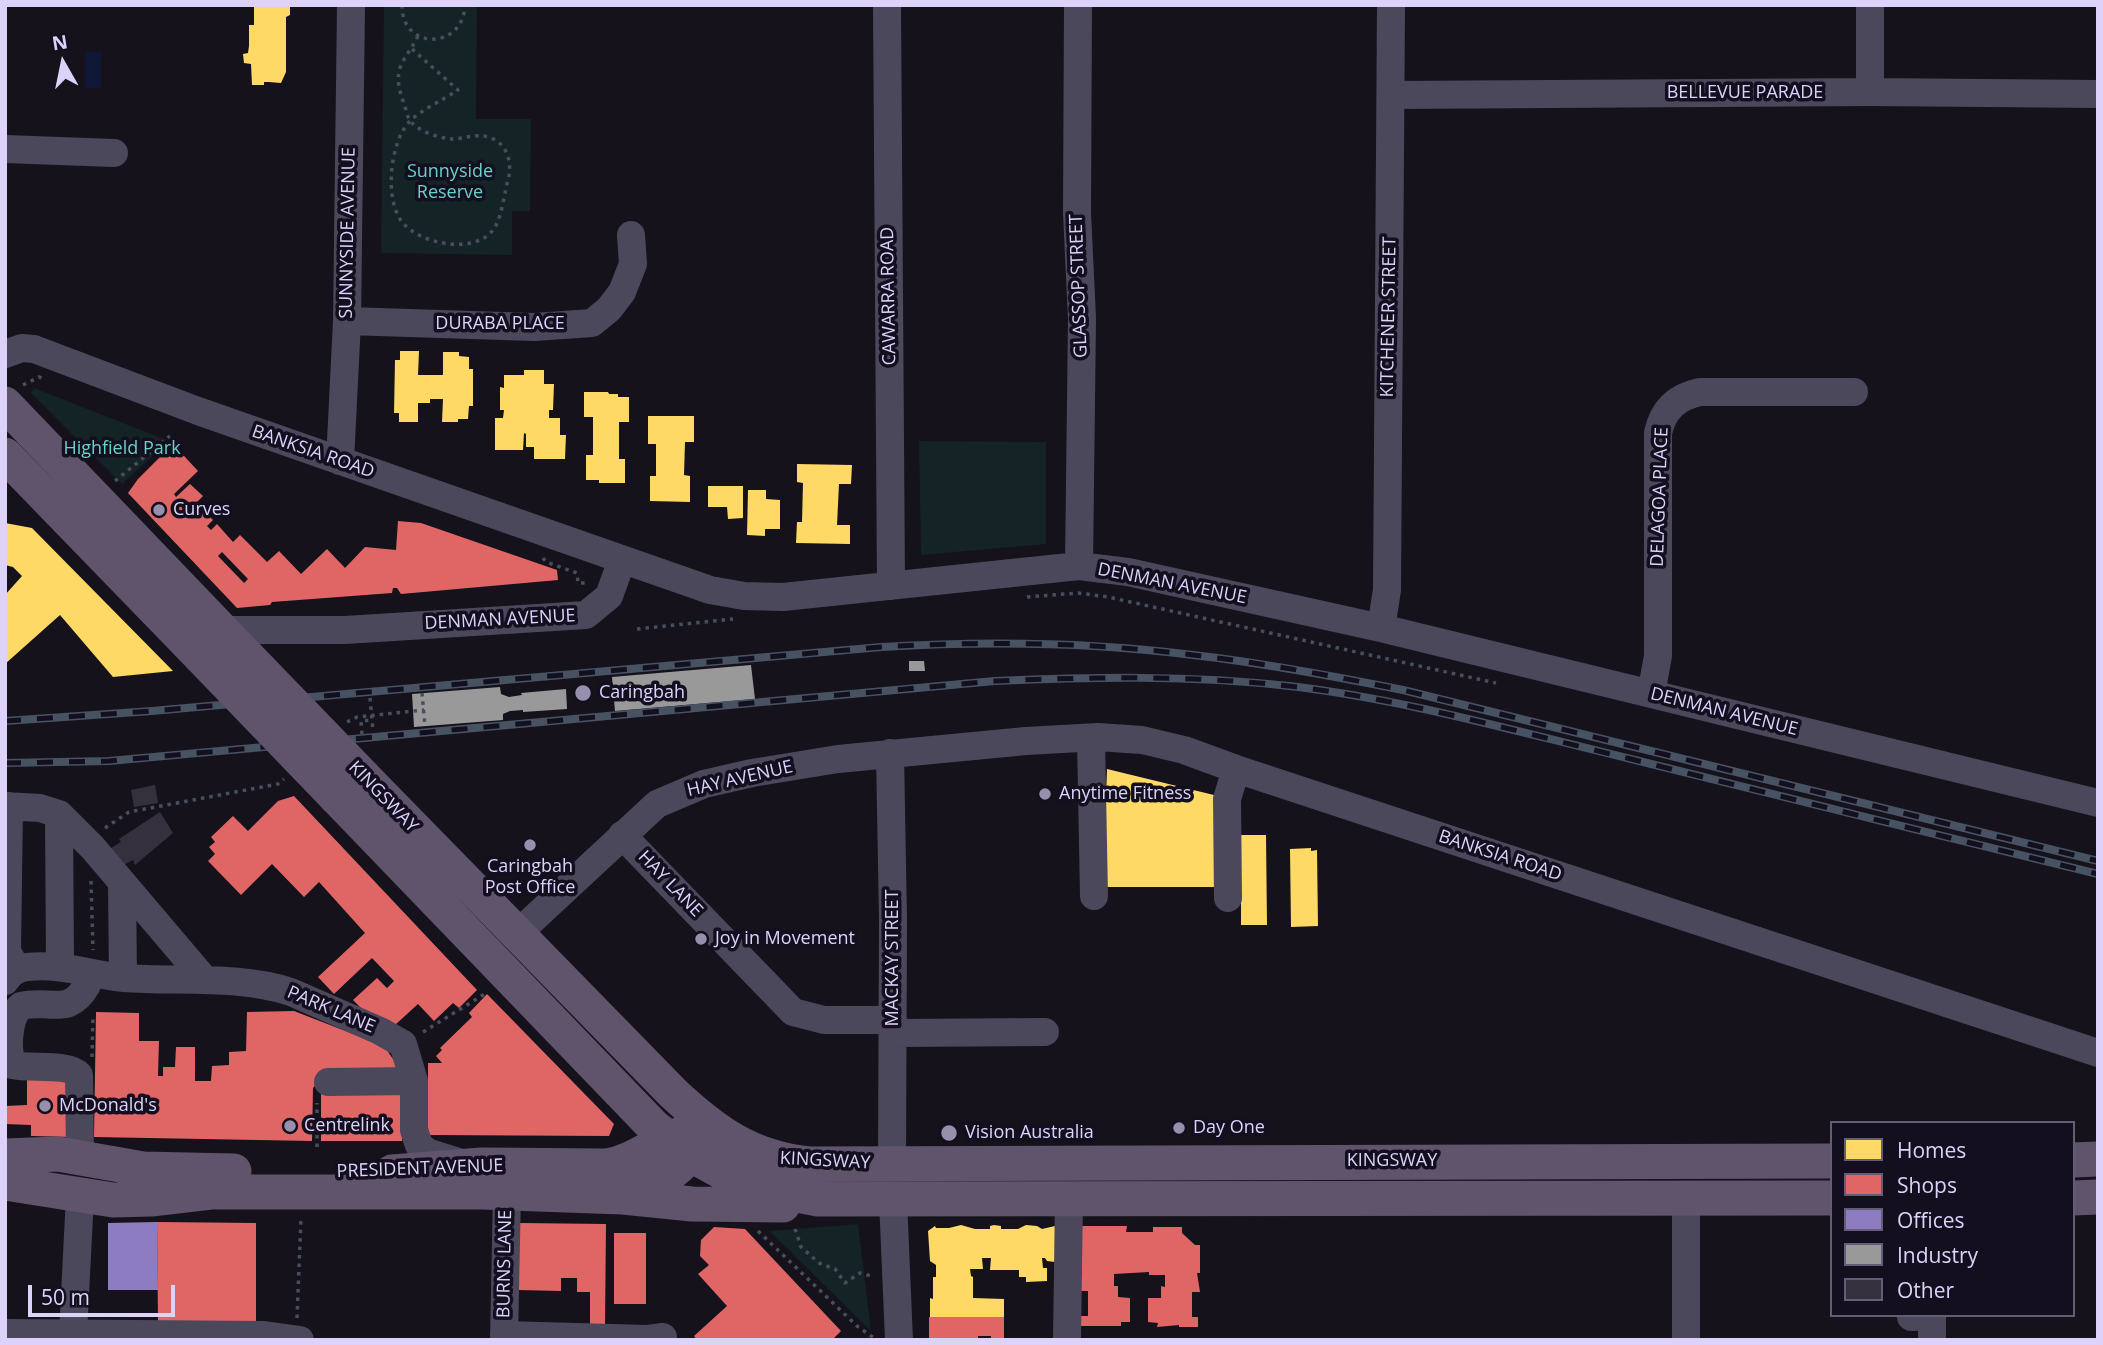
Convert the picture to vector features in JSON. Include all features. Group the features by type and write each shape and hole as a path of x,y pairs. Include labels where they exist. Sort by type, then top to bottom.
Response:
{"main road":[{"name":"KINGSWAY","path":"5,404 211,643 336,797 492,974 679,1147 731,1177 818,1199 1830,1198"},
{"name":"KINGSWAY","path":"5,455 211,643 245,654 673,1093 712,1128 754,1152 788,1162 810,1164 1830,1161"},
{"path":"492,974 517,934"},
{"name":"PRESIDENT AVENUE","path":"5,1184 32,1186 80,1196 130,1200 211,1192 507,1179 617,1164 679,1147 712,1128"},
{"name":"PRESIDENT AVENUE","path":"623,1197 653,1187 679,1147"},
{"name":"PRESIDENT AVENUE","path":"5,1156 42,1153 80,1156 158,1170 372,1172 468,1165 507,1179 672,1202 760,1206 887,1200"},
{"path":"2075,1160 2098,1159"},
{"path":"1684,1161 1686,1198"},
{"path":"887,1200 892,1164"},
{"path":"5,1171 67,1180 76,1187 80,1196"},
{"path":"2075,1198 2098,1197"}],"street":[{"name":"SUNNYSIDE AVENUE","path":"340,461 347,321 351,5"},
{"name":"CAWARRA ROAD","path":"887,5 891,586"},
{"name":"GLASSOP STREET","path":"1078,5 1077,213 1082,318 1079,566"},
{"name":"KITCHENER STREET","path":"1381,628 1387,590 1391,5"},
{"path":"1870,5 1870,92"},
{"name":"BELLEVUE PARADE","path":"1391,95 1870,92 2098,94"},
{"path":"5,149 114,153"},
{"name":"DURABA PLACE","path":"347,321 534,327 592,323 609,309 622,292 633,264 631,235"},
{"name":"BANKSIA ROAD","path":"5,332 34,349 198,411 622,560"},
{"path":"5,354 22,348 34,349"},
{"name":"DELAGOA PLACE","path":"1651,694 1658,656 1658,433 1665,412 1680,398 1700,392 1854,393"},
{"name":"DENMAN AVENUE","path":"211,643 345,630 586,615 609,596 622,560 699,587 744,596 783,597 1079,566 1128,572 1381,628 2098,803"},
{"path":"1091,738 1094,896"},
{"name":"BANKSIA ROAD","path":"890,753 1091,738 1142,740 1184,750 2098,1053"},
{"name":"HAY AVENUE","path":"517,934 657,804 704,784 825,761 890,753"},
{"name":"MACKAY STREET","path":"890,753 894,920 892,1164"},
{"path":"1228,898 1227,799 1236,769"},
{"path":"11,975 7,951 7,806 40,808 59,814 93,848 205,980"},
{"path":"59,814 78,975 76,1001 70,1004 21,1006 12,1017 10,1051 13,1065 23,1068 71,1068 79,1075 80,1156"},
{"name":"HAY LANE","path":"622,835 793,1012 824,1020 893,1027 1045,1032"},
{"path":"122,884 123,978"},
{"name":"PARK LANE","path":"11,975 27,967 78,975 205,980 276,987 380,1031 403,1044"},
{"path":"403,1044 414,1081 414,1130 419,1145 427,1152 468,1165"},
{"path":"328,1082 414,1081"},
{"name":"BURNS LANE","path":"507,1179 504,1337 663,1337"},
{"path":"73,1334 80,1196"},
{"path":"1067,1340 1069,1197"},
{"path":"1686,1198 1686,1340"},
{"path":"887,1200 887,1339"},
{"path":"1932,1317 1932,1340"},
{"path":"5,1333 298,1339"}],"path":[{"path":"401,5 404,22 418,36 438,39 447,36 461,23 465,5"},
{"path":"412,48 458,90 410,121 398,138 391,173 393,200 401,221 420,238 446,244 473,244 493,231 511,170 506,149 491,137 473,135 452,139 429,134 410,121 397,84 400,67 418,36"},
{"path":"111,485 170,436"},
{"path":"546,562 577,573 578,583"},
{"path":"1024,597 1078,593 1108,597 1498,683"},
{"path":"637,629 742,619"},
{"path":"422,693 425,726"},
{"path":"369,698 373,731"},
{"path":"357,717 424,710"},
{"path":"362,727 361,721 372,720"},
{"path":"93,848 101,831 129,812 278,784 285,778"},
{"path":"403,1044 492,974"},
{"path":"317,1147 317,1090 328,1082"},
{"path":"298,1339 301,1216"},
{"path":"749,1222 857,1326 887,1339"},
{"path":"794,1227 802,1247 819,1263 835,1269 845,1283 860,1273 871,1276"}],"green space":[{"name":"Sunnyside Reserve","path":"384,5 477,5 476,119 531,119 530,211 512,211 512,255 381,253"},
{"name":"Highfield Park","path":"34,388 169,441 122,484 31,393"},
{"path":"919,441 1046,442 1046,544 921,555"},
{"path":"858,1224 871,1331 769,1231"}],"water":[{"path":"85,52 101,52 101,88 85,88"}],"building: Homes":[{"path":"254,5 290,5 290,15 286,17 286,72 281,83 264,82 264,85 252,85 251,64 244,63 243,54 248,53 249,46 249,25 254,25"},
{"path":"400,351 419,351 418,375 443,375 443,352 459,352 459,356 469,357 469,369 473,369 473,406 469,406 468,419 442,422 443,399 430,399 430,403 418,403 418,422 399,422 399,413 394,413 395,360 400,360"},
{"path":"524,370 544,370 544,384 554,384 553,410 549,410 549,418 560,418 560,435 566,435 565,459 534,459 534,447 526,447 524,433 523,450 495,450 495,418 503,418 504,410 500,410 500,387 504,388 504,375 524,375"},
{"path":"584,392 608,392 618,394 618,397 629,397 629,422 619,422 619,459 625,459 625,483 586,480 586,455 593,455 593,417 584,417"},
{"path":"648,416 694,416 694,442 685,442 684,475 690,476 690,502 650,501 650,476 656,476 656,444 648,444"},
{"path":"797,464 852,465 851,484 839,484 837,525 850,525 850,544 796,543 797,522 802,522 803,483 797,482"},
{"path":"708,486 743,486 743,518 728,519 727,507 708,507"},
{"path":"748,490 766,490 766,499 780,500 780,529 765,529 765,536 747,535"},
{"path":"5,523 32,528 173,671 113,677 60,615 5,664 5,595 22,576 13,567 5,565"},
{"path":"1107,769 1218,796 1219,887 1103,887"},
{"path":"1241,835 1266,835 1267,925 1241,925"},
{"path":"1311,848 1311,851 1317,850 1318,926 1291,927 1290,849"},
{"path":"961,1225 975,1229 990,1229 990,1226 994,1225 1001,1226 1001,1229 1018,1229 1026,1225 1042,1229 1055,1226 1055,1262 1042,1258 1043,1268 1047,1268 1047,1281 1026,1282 1026,1277 1019,1277 1019,1270 990,1270 991,1258 982,1258 983,1269 970,1269 973,1277 973,1298 1004,1299 1004,1317 930,1317 930,1298 933,1299 936,1265 930,1261 928,1231 935,1226 949,1228"},
{"path":"734,1235 821,1326 809,1340 788,1340 710,1257"}],"building: Shops":[{"path":"173,444 198,471 174,494 176,497 190,484 203,496 196,503 213,520 207,526 211,530 217,524 233,542 240,535 267,562 279,551 301,574 327,549 345,568 365,547 396,550 398,521 421,523 557,570 558,580 401,594 397,588 393,588 392,593 272,602 270,605 237,608 128,493 138,479","holes":["222,552 248,579 244,583 218,556"]},
{"path":"294,796 477,990 459,1008 453,1003 434,1021 418,1004 395,1025 365,1012 353,1000 377,978 387,988 394,981 372,958 334,994 318,977 365,933 319,882 304,897 272,864 241,895 208,861 215,854 209,847 215,842 211,837 233,816 248,831 278,801"},
{"path":"487,994 614,1124 609,1136 428,1135 428,1063 442,1063 436,1056 442,1050 440,1048 472,1017 469,1013"},
{"path":"294,1011 384,1046 402,1072 320,1080 313,1088 312,1141 94,1137 96,1012 139,1013 139,1041 159,1041 158,1076 163,1076 163,1067 175,1067 176,1047 195,1047 195,1081 211,1081 212,1066 229,1065 229,1052 246,1051 247,1012"},
{"name":"McDonald's","path":"27,1074 73,1075 73,1137 31,1136 31,1125 5,1124 5,1106 27,1105"},
{"path":"321,1091 402,1091 402,1141 321,1141"},
{"path":"157,1222 256,1223 256,1323 158,1322"},
{"path":"519,1223 606,1224 605,1326 590,1326 590,1292 577,1292 577,1278 561,1278 561,1291 518,1290"},
{"path":"1080,1226 1127,1226 1126,1232 1153,1232 1153,1227 1182,1227 1182,1233 1195,1245 1200,1245 1200,1273 1197,1273 1200,1292 1192,1292 1192,1317 1198,1317 1198,1327 1157,1327 1158,1323 1148,1322 1148,1298 1161,1298 1161,1286 1165,1287 1165,1275 1149,1275 1149,1272 1114,1274 1118,1297 1130,1298 1130,1322 1121,1322 1121,1326 1080,1326 1080,1316 1088,1316 1088,1291 1079,1291 1082,1272"},
{"path":"714,1227 745,1229 841,1331 832,1340 697,1340 694,1336 727,1306 698,1274 709,1265 700,1256 701,1240"},
{"path":"614,1233 646,1233 646,1304 614,1304"},
{"path":"929,1317 1004,1317 1004,1340 978,1336 978,1340 929,1340"}],"building: Offices":[{"path":"157,1222 158,1290 108,1290 108,1223"}],"building: Industry":[{"path":"909,661 924,661 925,671 909,671"},
{"path":"751,665 755,699 615,711 612,677"},
{"path":"500,687 501,694 509,697 522,695 521,693 566,689 567,709 510,711 503,714 503,720 414,727 412,694"}],"building: Other":[{"path":"155,785 158,803 134,807 131,790"},
{"path":"160,812 173,833 135,865 133,860 122,866 111,848 121,842 119,839"}],"railway":[{"path":"5,721 152,711 881,647 998,643 1115,647 1246,662 1403,690 2098,861"},
{"path":"5,763 109,761 995,681 1105,678 1215,680 1289,686 1418,708 2098,874"}],"place":[{"name":"Curves","path":"159,510"},
{"name":"Caringbah","path":"583,693"},
{"name":"Anytime Fitness","path":"1045,794"},
{"name":"Caringbah Post Office","path":"530,845"},
{"name":"Joy in Movement","path":"701,939"},
{"name":"McDonald's","path":"45,1106"},
{"name":"Centrelink","path":"290,1126"},
{"name":"Day One","path":"1179,1128"},
{"name":"Vision Australia","path":"949,1133"}]}
